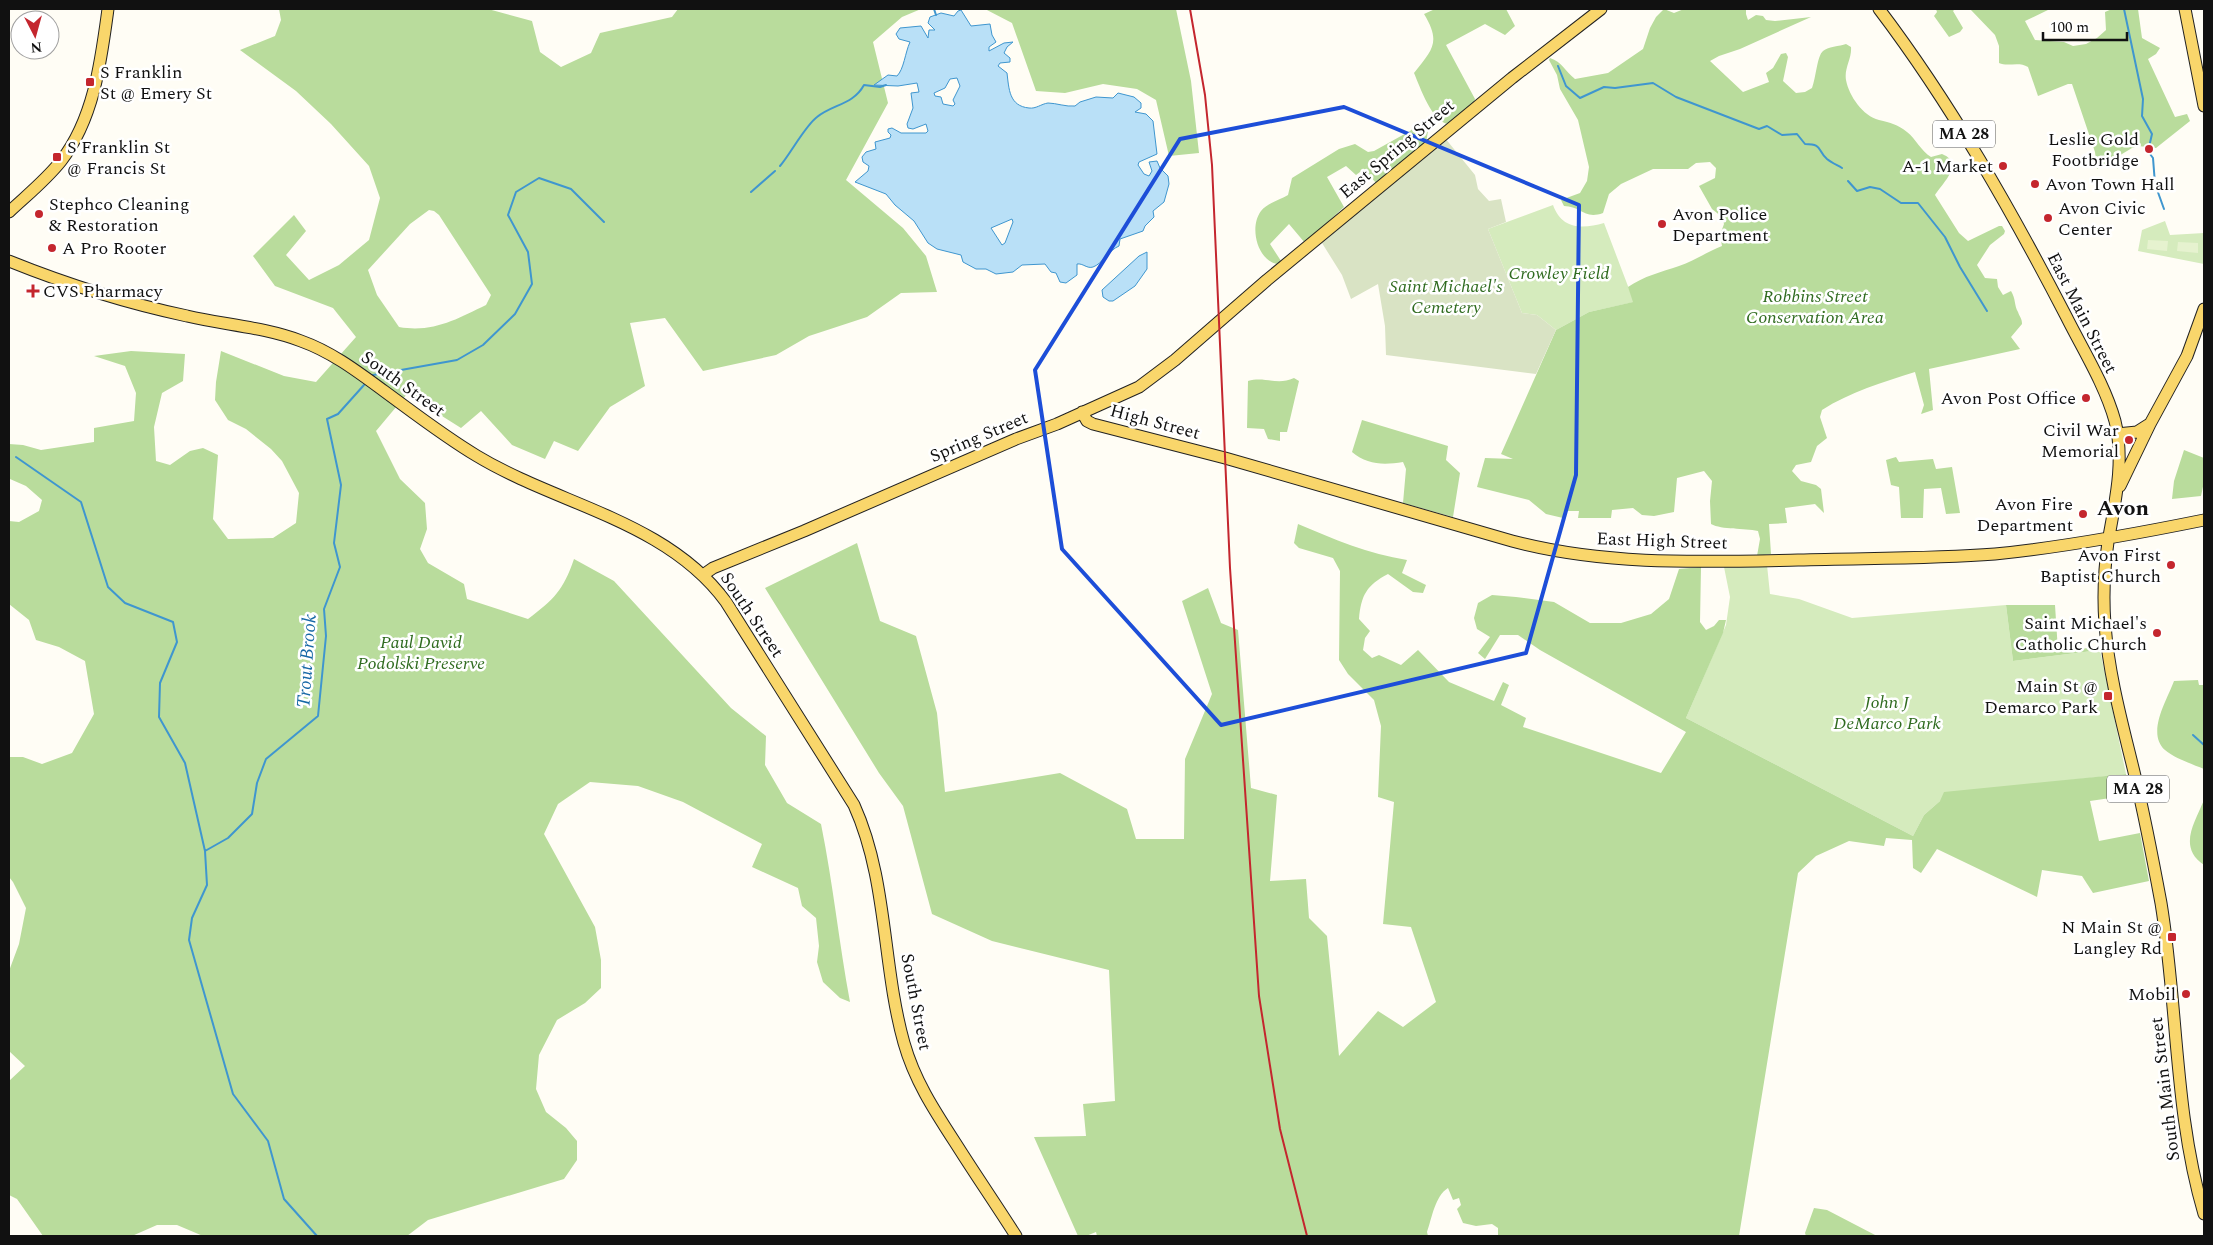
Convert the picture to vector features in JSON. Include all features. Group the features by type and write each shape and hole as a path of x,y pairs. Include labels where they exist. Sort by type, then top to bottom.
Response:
{"main road":[{"path":"9,212 61,161 83,124 97,74 108,9"},
{"name":"East Spring Street","path":"1219,321 1512,78 1601,9"},
{"name":"East Main Street","path":"1879,9 1936,88 2039,266 2104,393 2112,411 2118,434"},
{"path":"2185,9 2204,106"},
{"name":"South Street","path":"9,261 60,280 151,307 193,318 279,333 318,348 350,366 432,426 486,462 537,487 644,534 676,552 706,578 726,602 854,805 866,837 874,867 900,1026 910,1063 925,1095 1016,1236"},
{"path":"2117,492 2142,438 2187,356 2204,309"},
{"name":"Spring Street","path":"706,578 714,568 737,560 1002,444 1139,387 1175,360 1219,321"},
{"name":"High Street","path":"1082,412 1088,421 1093,424 1225,458"},
{"path":"2118,434 2137,432 2150,424"},
{"name":"MA 28","path":"2109,538 2117,492 2118,434"},
{"path":"2119,447 2132,446 2142,438"},
{"name":"East High Street","path":"1225,458 1533,547 1634,560 1676,563 1980,554 2063,546 2204,520"},
{"name":"South Main Street","path":"2109,538 2105,567 2104,607 2109,663 2150,842 2164,928 2188,1145 2204,1214"}],"highlighted area":[{"path":"1344,107 1579,205 1576,475 1526,653 1221,725 1062,549 1035,370 1180,139"}],"green space":[{"name":"Paul David Podolski Preserve","path":"279,9 488,9 532,21 540,52 561,67 591,53 600,33 672,17 678,9 921,9 902,17 873,42 888,103 846,180 903,228 926,256 937,292 901,293 867,317 809,336 776,355 703,371 665,318 630,323 645,386 610,407 578,451 554,441 545,459 512,445 481,411 461,428 407,394 376,431 400,479 425,503 427,529 420,549 428,563 464,584 467,599 528,619 557,594 566,579 574,559 614,581 731,708 766,736 765,765 787,803 821,824 850,1002 840,998 823,982 817,962 819,946 816,918 802,906 798,888 752,867 762,844 683,802 638,786 590,782 558,804 544,834 595,927 601,960 601,988 585,1003 557,1020 539,1055 536,1089 546,1112 566,1128 577,1141 577,1160 564,1179 428,1220 407,1236 203,1236 177,1225 157,1225 132,1236 43,1236 17,1199 9,1195 9,1081 25,1066 9,1051 9,971 19,944 26,908 9,877 9,757 23,757 42,764 72,753 94,714 85,661 59,647 36,640 29,620 9,604 9,521 19,522 39,511 42,500 26,486 10,479 9,444 23,445 41,450 94,442 94,428 134,421 136,393 125,366 94,356 131,351 185,354 183,381 162,393 154,427 156,461 170,465 190,451 203,448 218,455 213,519 228,539 273,538 296,523 299,493 282,461 271,449 246,429 228,420 215,400 221,351 284,376 316,382 356,337 333,308 275,286 253,256 294,215 306,231 286,255 309,280 339,265 369,240 380,198 369,166 331,124 296,91 240,50 275,36 281,20","holes":["429,210 439,215 491,295 486,305 444,323 423,328 399,327 377,295 368,270 410,224"]},
{"path":"985,9 1176,9 1191,81 1199,153 1169,156 1156,100 1137,89 1103,84 1065,93 1036,91 1012,23"},
{"path":"1435,9 1506,9 1515,26 1505,35 1485,24 1446,45 1475,99 1474,102 1448,124 1442,122 1432,111 1414,73 1426,58 1432,45 1432,32 1424,14"},
{"name":"Robbins Street Conservation Area","path":"1664,9 1674,13 1684,9 1746,9 1748,20 1756,15 1763,16 1766,20 1775,21 1811,17 1710,61 1743,92 1769,82 1766,73 1773,68 1781,54 1786,53 1788,57 1783,81 1796,93 1805,92 1812,88 1819,57 1823,51 1846,44 1851,47 1846,80 1850,92 1862,110 1873,118 1894,124 1903,129 1931,157 1942,154 1949,158 1952,163 1950,174 1935,195 1959,233 1968,241 1999,226 2002,226 2005,231 2004,234 1990,245 1977,265 1985,278 1997,279 1998,287 2003,295 2011,291 2013,294 2022,324 2011,337 2020,349 1929,369 1933,410 1921,414 1924,405 1915,372 1855,393 1822,410 1820,417 1827,438 1817,446 1811,462 1796,465 1792,471 1801,481 1816,485 1821,489 1824,513 1815,504 1785,508 1787,523 1769,524 1771,554 1757,556 1760,539 1758,531 1711,524 1710,501 1712,481 1704,471 1677,478 1674,512 1654,516 1642,515 1633,508 1612,510 1611,518 1578,518 1579,511 1564,511 1563,518 1546,514 1529,500 1477,487 1485,458 1513,459 1501,454 1556,330 1589,312 1633,302 1628,287 1634,283 1685,264 1722,246 1720,235 1724,224 1722,217 1712,209 1699,186 1715,178 1716,168 1710,162 1696,163 1688,169 1653,169 1621,184 1609,194 1603,213 1597,215 1587,214 1575,208 1564,206 1561,200 1580,193 1587,181 1589,167 1578,120 1560,89 1557,75 1549,60 1550,58 1561,64 1575,79 1608,73 1643,49 1650,28 1656,17"},
{"path":"1936,9 1955,9 1953,11 1963,28 1960,32 1949,37 1934,16 1937,12"},
{"path":"1970,9 2050,9 2025,21 2035,40 2064,42 2073,46 2086,44 2106,30 2105,12 2112,9 2138,9 2142,38 2160,48 2156,54 2148,59 2175,117 2187,114 2190,121 2156,148 2138,146 2132,148 2097,169 2095,152 2072,84 2038,96 2028,67 2021,64 1999,63 1999,46 1995,35"},
{"path":"1423,120 1428,131 1426,143 1376,183 1364,169 1356,175 1346,166 1327,177 1344,207 1305,243 1289,224 1270,244 1281,261 1277,264 1264,256 1257,242 1257,218 1267,206 1288,195 1292,178 1339,149 1355,144 1368,152 1374,151 1410,131"},
{"name":"Saint Michael's Cemetery","path":"1445,138 1475,175 1478,189 1489,201 1501,199 1506,222 1488,229 1522,313 1537,315 1556,330 1536,374 1386,355 1385,326 1378,284 1351,299 1342,275 1322,243"},
{"name":"Crowley Field","path":"1553,205 1562,219 1574,226 1581,227 1604,223 1634,302 1589,312 1556,330 1537,315 1522,313 1488,229"},
{"path":"2165,221 2170,235 2204,233 2204,264 2138,251 2142,230"},
{"path":"2148,240 2168,241 2167,251 2147,249"},
{"path":"2178,242 2198,243 2198,253 2177,251"},
{"path":"1294,378 1299,381 1287,432 1280,432 1280,441 1268,439 1264,429 1247,428 1248,381 1282,381"},
{"path":"1362,420 1448,446 1446,460 1460,473 1453,517 1403,503 1406,469 1403,462 1389,464 1370,462 1352,452"},
{"path":"2184,450 2204,458 2204,482 2201,496 2172,499 2174,481"},
{"path":"1896,457 1899,462 1933,459 1936,469 1952,467 1960,513 1946,514 1941,488 1924,489 1923,518 1901,518 1899,487 1891,485 1886,460"},
{"path":"1298,524 1365,550 1407,560 1402,573 1426,585 1423,593 1413,592 1388,574 1375,582 1366,592 1361,603 1359,619 1370,631 1365,638 1363,650 1372,658 1379,655 1401,665 1418,650 1449,682 1494,701 1503,682 1509,685 1501,705 1526,718 1523,727 1661,773 1686,732 1540,650 1518,635 1500,635 1485,659 1478,653 1490,637 1477,629 1474,618 1478,603 1492,595 1554,602 1590,623 1621,623 1651,614 1669,599 1679,569 1701,567 1700,622 1706,630 1714,626 1719,620 1726,620 1723,633 1686,718 1913,836 1924,815 1940,801 1944,792 2126,774 2131,795 2090,801 2099,841 2140,833 2149,881 2093,893 2082,876 2042,870 2037,897 1937,849 1921,873 1913,868 1912,840 1886,838 1884,846 1849,841 1816,856 1798,873 1739,1236 1498,1236 1498,1228 1492,1224 1476,1226 1463,1223 1457,1209 1461,1205 1459,1198 1453,1200 1448,1188 1440,1196 1432,1214 1427,1232 1428,1236 1097,1236 1096,1232 1086,1236 1078,1236 1034,1137 1086,1136 1083,1104 1115,1101 1109,970 992,941 932,914 903,806 879,773 765,588 857,543 880,621 916,636 937,713 945,792 1060,773 1127,809 1136,839 1184,839 1185,759 1212,694 1182,601 1208,588 1221,623 1238,630 1251,788 1277,795 1270,881 1306,879 1309,918 1327,936 1339,1056 1378,1011 1403,1027 1436,1002 1411,927 1383,924 1394,802 1378,797 1381,726 1374,700 1348,674 1339,660 1340,571 1333,558 1299,548 1294,543"},
{"name":"John J DeMarco Park","path":"1767,565 1770,594 1799,599 1852,618 2006,605 2013,661 2100,650 2126,774 2053,782 1940,801 1924,815 1913,836 1686,718 1726,625 1730,597 1724,567"},
{"path":"2006,605 2055,605 2058,651 2099,647 2100,650 2013,661"},
{"path":"2198,680 2199,685 2204,685 2204,769 2169,753 2160,743 2157,735 2160,716 2174,681"},
{"path":"2204,800 2204,865 2196,858 2192,851 2190,835"},
{"path":"1814,1208 1827,1210 1877,1236 1806,1236 1805,1233"}],"water":[{"path":"961,10 971,26 990,24 992,35 996,42 989,47 989,51 1004,43 1013,42 1004,53 1010,58 1010,62 1000,63 998,66 1007,73 1011,96 1022,107 1032,108 1048,103 1075,106 1080,102 1096,97 1113,98 1118,93 1134,97 1141,103 1141,108 1135,112 1146,114 1153,121 1157,154 1139,162 1138,165 1144,174 1149,176 1152,171 1149,162 1157,161 1160,168 1168,176 1169,184 1164,202 1153,211 1154,217 1145,226 1143,231 1120,239 1119,246 1096,265 1087,267 1077,264 1077,275 1066,283 1060,282 1056,273 1051,272 1045,264 1022,265 1013,272 996,274 986,269 976,269 963,262 961,255 937,249 928,243 914,221 895,205 886,194 855,182 868,171 869,166 863,162 862,157 866,152 876,149 875,142 890,138 891,135 888,129 892,128 901,133 926,133 928,131 926,124 913,129 908,128 907,124 913,108 911,93 919,92 917,83 898,86 874,85 888,75 897,76 901,69 910,42 899,39 896,34 900,28 921,26 928,38 929,30 935,30 928,23 930,17 941,13 954,16","holes":["957,78 960,86 953,100 955,104 953,106 943,104 941,97 935,96 934,93 945,88 950,79","1012,219 1013,222 1005,243 1002,245 991,228"]},
{"path":"1147,252 1147,269 1135,286 1113,301 1103,297 1102,290 1139,256"}],"waterway":[{"path":"934,9 936,15"},
{"path":"2124,9 2143,99 2142,116 2152,134 2149,147 2153,158 2155,184 2164,209"},
{"path":"1558,66 1566,86 1580,98 1604,87 1615,88 1653,83 1676,97 1759,129 1767,126 1782,135 1797,134 1805,144 1817,146 1827,159 1842,168"},
{"path":"780,166 812,121 817,117 854,97 864,85 880,87 886,85"},
{"path":"751,192 775,171"},
{"name":"Trout Brook","path":"373,375 457,360 483,345 515,314 532,284 528,252 508,215 516,192 539,178 571,189 604,222"},
{"path":"1848,181 1857,191 1870,187 1880,189 1901,203 1918,203 1945,237 1960,267 1987,311"},
{"name":"Trout Brook","path":"317,1236 284,1199 268,1141 233,1094 189,940 192,918 207,885 205,851 228,838 252,814 257,783 266,759 318,716 326,636 324,609 340,567 334,543 341,485 327,419 338,414 364,385"},
{"path":"16,457 81,502 108,587 125,603 173,622 177,642 160,683 159,717 185,763 205,851"},
{"path":"2193,735 2204,745"}],"railway":[{"path":"1190,9 1205,95 1212,165 1230,568 1259,996 1280,1129 1307,1236"}],"place":[{"name":"S Franklin St @ Emery St","path":"90,82"},
{"name":"Leslie Gold Footbridge","path":"2149,149"},
{"name":"S Franklin St @ Francis St","path":"57,157"},
{"name":"A-1 Market","path":"2003,166"},
{"name":"Avon Town Hall","path":"2035,184"},
{"name":"Stephco Cleaning & Restoration","path":"39,214"},
{"name":"Avon Civic Center","path":"2048,218"},
{"name":"Avon Police Department","path":"1662,224"},
{"name":"A Pro Rooter","path":"52,248"},
{"name":"CVS Pharmacy","path":"33,291"},
{"name":"Avon Post Office","path":"2086,398"},
{"name":"Civil War Memorial","path":"2129,440"},
{"name":"Avon Fire Department","path":"2083,514"},
{"name":"Avon First Baptist Church","path":"2171,565"},
{"name":"Saint Michael's Catholic Church","path":"2157,633"},
{"name":"Main St @ Demarco Park","path":"2108,696"},
{"name":"N Main St @ Langley Rd","path":"2172,937"},
{"name":"Mobil","path":"2186,994"}],"district":[{"name":"Avon","path":"2123,508"}]}
